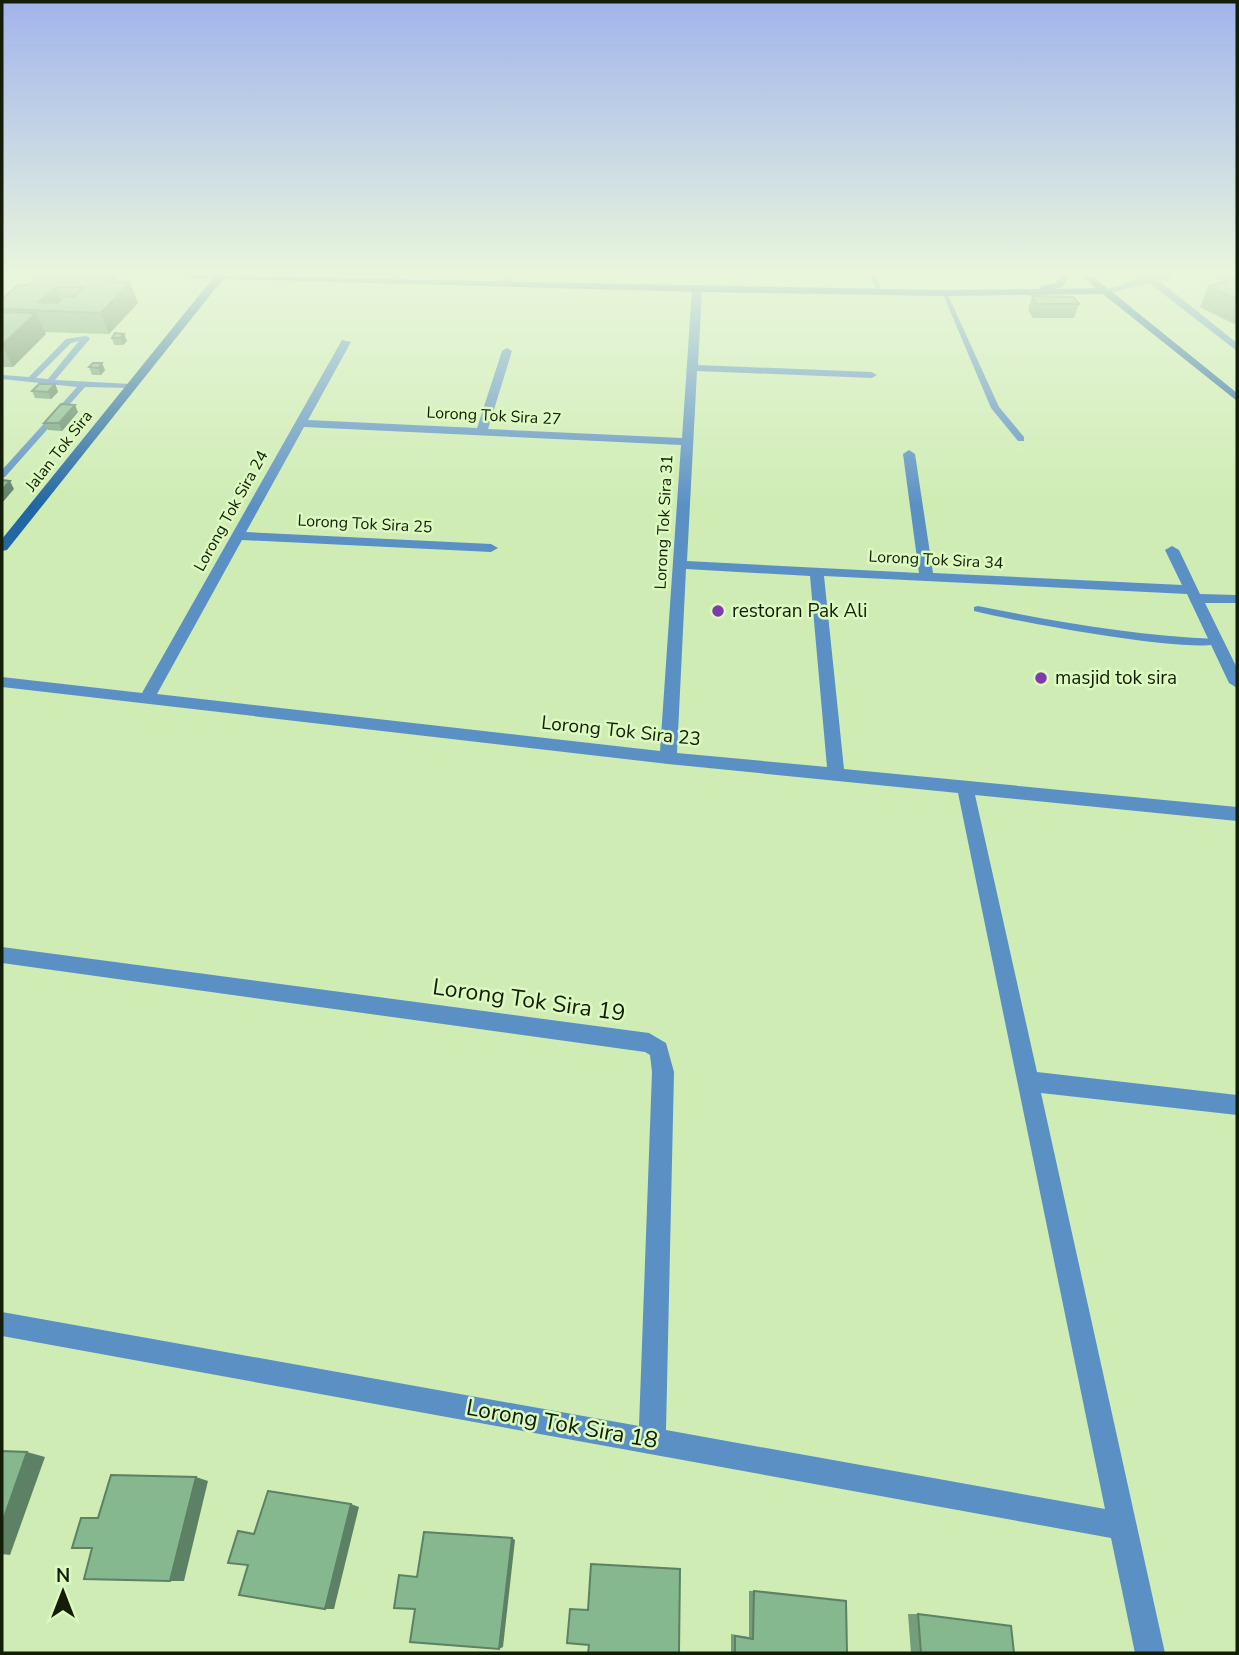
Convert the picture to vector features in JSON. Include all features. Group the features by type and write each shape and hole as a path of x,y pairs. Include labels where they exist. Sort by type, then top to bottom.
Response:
{"street":[{"name":"Jalan Tok Sira","path":"2,547 158,352"},
{"name":"Lorong Tok Sira 24","path":"146,698 340,352"},
{"path":"482,431 507,352"},
{"name":"Lorong Tok Sira 31","path":"668,758 693,352"},
{"path":"1181,352 1237,398"},
{"path":"692,368 872,375"},
{"name":"Lorong Tok Sira 27","path":"300,423 686,442"},
{"path":"909,454 927,577"},
{"name":"Lorong Tok Sira 25","path":"237,536 491,548"},
{"path":"1172,550 1237,683"},
{"name":"Lorong Tok Sira 34","path":"679,565 927,577 1237,599"},
{"path":"817,572 836,774"},
{"name":"Lorong Tok Sira 23","path":"2,682 668,758 1237,814"},
{"path":"965,786 1150,1653"},
{"name":"Lorong Tok Sira 19","path":"2,955 649,1043 659,1051 663,1072 652,1440"},
{"path":"1028,1081 1237,1105"},
{"name":"Lorong Tok Sira 18","path":"2,1324 1122,1526"}],"lane":[{"path":"32,378 58,352"},
{"path":"51,380 74,352"},
{"path":"970,352 995,408 1021,439"},
{"path":"2,377 83,385 131,386"},
{"path":"2,475 83,385"},
{"path":"978,609 1132,638 1217,642"}],"building":[{"path":"93,363 102,363 98,368 89,367"},
{"path":"39,384 55,384 48,392 32,391"},
{"path":"61,404 75,405 59,423 44,423"},
{"path":"2,480 10,481 2,490"},
{"path":"2,1451 27,1452 2,1523"},
{"path":"111,1475 196,1477 170,1581 84,1579 92,1548 72,1548 81,1518 98,1518"},
{"path":"268,1491 351,1504 325,1609 239,1595 248,1565 228,1563 238,1531 254,1534"},
{"path":"424,1532 512,1538 499,1649 410,1642 415,1609 394,1608 399,1575 417,1577"},
{"path":"591,1564 680,1569 679,1653 588,1653 589,1645 567,1643 570,1609 588,1610"},
{"path":"754,1591 846,1601 847,1653 735,1653 735,1636 753,1639"},
{"path":"918,1614 1011,1626 1014,1653 921,1653"}],"place":[{"name":"restoran Pak Ali","path":"718,611"},
{"name":"masjid tok sira","path":"1041,678"}]}
